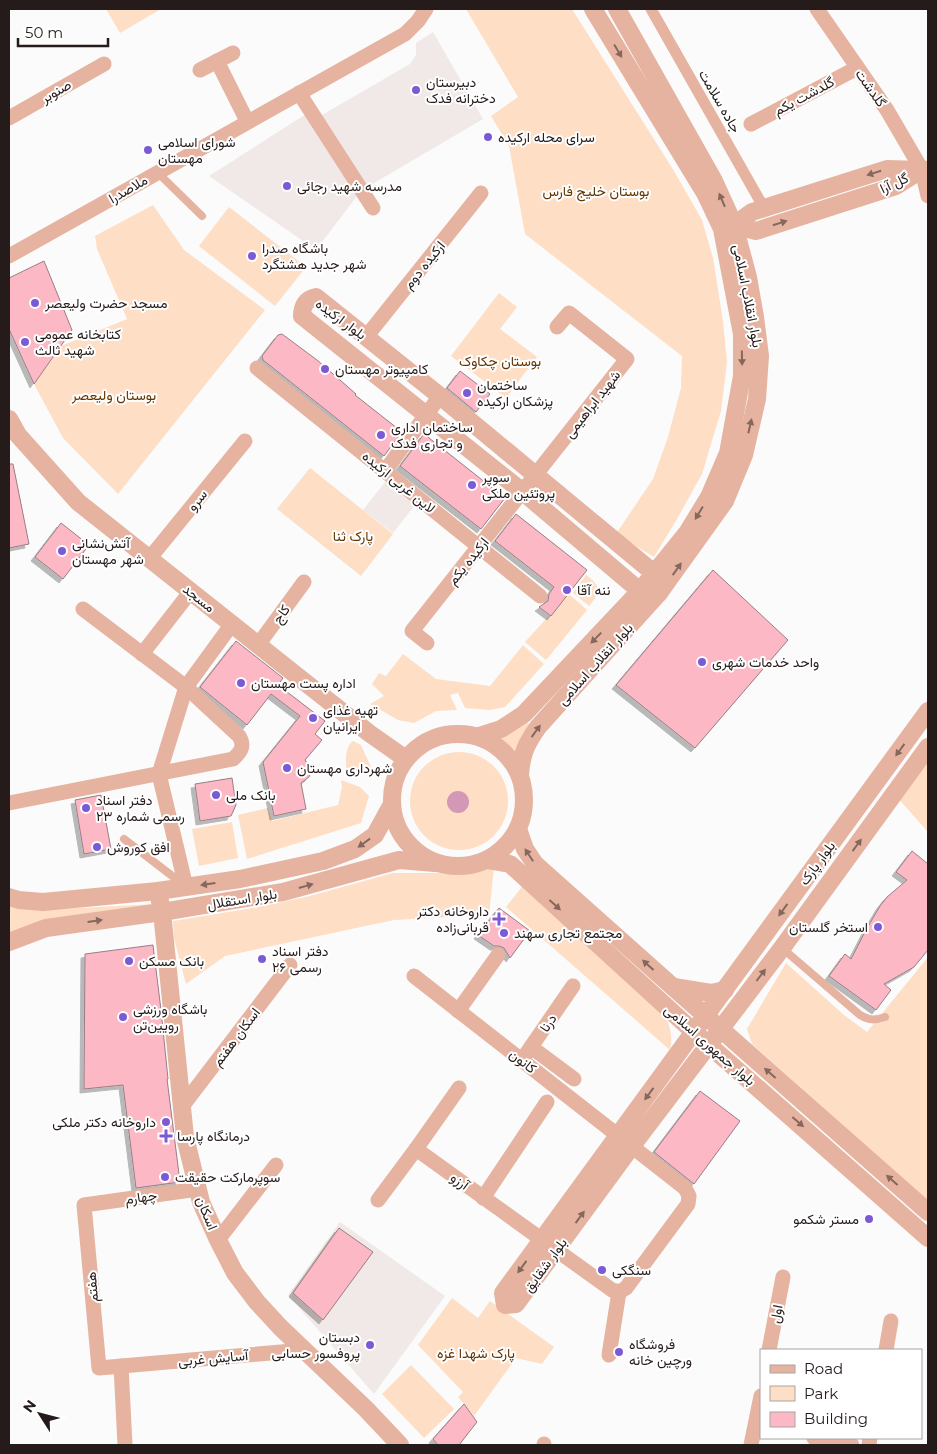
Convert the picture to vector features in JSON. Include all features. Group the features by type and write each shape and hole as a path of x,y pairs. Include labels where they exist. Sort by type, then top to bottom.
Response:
{"street":[{"name":"ملاصدرا","path":"9,256 405,34 418,21 426,9"},
{"name":"بلوار انقلاب اسلامی","path":"479,736 501,729 524,714 640,591 687,533 709,497 728,453 742,376 742,334 728,227 593,9"},
{"name":"بلوار انقلاب اسلامی","path":"520,776 521,757 530,738 538,727 659,593 725,501 744,455 756,398 760,356 748,276 728,227 714,181 618,9"},
{"name":"جاده سلامت","path":"651,9 764,208"},
{"name":"گلدشت","path":"816,9 887,110 926,171 928,196"},
{"path":"200,70 233,53"},
{"path":"217,62 247,121"},
{"name":"صنوبر","path":"9,118 104,64"},
{"name":"گلدشت یکم","path":"751,124 857,68"},
{"path":"299,93 373,208"},
{"name":"گل آرا","path":"728,227 752,212 887,169 926,171"},
{"name":"گل آرا","path":"728,227 756,230 896,186 926,171"},
{"name":"ارکیده دوم","path":"359,346 480,193"},
{"name":"شهید ابراهیمی","path":"536,475 628,359 569,313 557,327"},
{"name":"بلوار ارکیده","path":"359,346 440,396 655,574"},
{"name":"بلوار ارکیده","path":"359,346 427,414 640,591"},
{"name":"لاین غربی ارکیده","path":"257,368 540,596"},
{"path":"385,471 440,396"},
{"name":"مسجد","path":"9,419 18,435 78,502 369,733 406,759"},
{"name":"سرو","path":"149,559 244,442"},
{"name":"ارکیده یکم","path":"427,643 412,631 536,475"},
{"path":"640,591 659,593 655,574"},
{"name":"کاج","path":"258,645 304,582"},
{"path":"142,654 191,591"},
{"path":"9,803 233,759 242,749 242,742 239,736 186,686 83,609"},
{"path":"186,887 159,774 186,686 232,624"},
{"name":"بلوار پارک","path":"694,1032 928,711"},
{"path":"463,733 479,736 492,742 514,762 524,789 525,803 523,816 518,829 505,847 487,860 475,865 462,867 435,863 421,856 405,840 394,819 392,804 393,788 398,772 406,759 418,747 431,739 447,734 463,733"},
{"name":"بلوار پارک","path":"709,1044 782,948 928,747"},
{"name":"بلوار استقلال","path":"9,897 19,900 43,902 158,891 240,879 323,861 355,849 375,835 392,804"},
{"name":"بلوار جمهوری اسلامی","path":"518,829 525,849 535,864 928,1212"},
{"name":"بلوار استقلال","path":"9,942 46,928 162,912 283,892 399,860 435,863"},
{"name":"بلوار جمهوری اسلامی","path":"487,860 510,864 694,1032 928,1238"},
{"name":"اسکان","path":"158,891 162,912 185,1137 201,1202 235,1273 257,1302 400,1445"},
{"path":"458,1011 498,955"},
{"name":"اسکان هفتم","path":"182,1108 290,965"},
{"name":"کانون","path":"414,976 685,1188 690,1196 688,1204 626,1288 616,1291"},
{"name":"درنا","path":"522,1060 573,986"},
{"path":"673,987 711,993 725,990"},
{"path":"739,1004 736,1021 739,1035 747,1052"},
{"path":"666,1006 675,1024 677,1054"},
{"name":"بلوار شقایق","path":"625,1141 677,1054 694,1032"},
{"name":"بلوار شقایق","path":"548,1245 625,1141 692,1066 709,1044"},
{"path":"531,1047 574,1079"},
{"path":"692,1066 707,1062 735,1067"},
{"path":"378,1200 459,1088"},
{"path":"483,1198 547,1102"},
{"name":"آرزو","path":"416,1149 548,1245 616,1291"},
{"path":"218,1240 276,1165"},
{"name":"چهارم","path":"84,1205 198,1189"},
{"name":"هفتم","path":"84,1205 99,1368"},
{"name":"اول","path":"769,1349 783,1277"},
{"path":"609,1355 616,1291"},
{"path":"886,1349 891,1321"},
{"name":"آسایش غربی","path":"99,1368 304,1350"},
{"path":"121,1366 125,1445"},
{"path":"751,1445 758,1427 760,1406"},
{"path":"819,1439 852,1445"}],"lane":[{"path":"157,172 202,216"},
{"path":"124,839 186,887"},
{"path":"782,948 860,1015 868,1020 886,1017"}],"shaded area":[{"name":"دبیرستان دخترانه فدک","path":"433,32 483,119 364,189 320,116 410,64 416,55 416,43"},
{"name":"مدرسه شهید رجائی","path":"309,112 357,196 316,250 209,176"},
{"path":"385,482 415,505 393,533 363,510"},
{"path":"458,791 466,794 469,802 466,810 458,813 450,810 447,802 450,794"},
{"name":"دبستان پروفسور حسابی","path":"340,1222 445,1296 374,1394 288,1295"}],"green space":[{"path":"106,9 161,9 120,33"},
{"name":"بوستان خلیج فارس","path":"466,9 572,9 674,171 702,220 713,258 723,321 727,362 721,411 702,474 654,557 616,534 653,479 668,437 681,388 682,356 525,234 509,146 491,116 518,97"},
{"name":"بوستان ولیعصر","path":"153,205 184,250 265,310 118,494 63,438 34,384 61,346 127,319 97,249 95,236"},
{"name":"باشگاه صدرا شهر جدید هشتگرد","path":"229,207 306,267 275,306 199,246"},
{"name":"بوستان چکاوک","path":"499,293 517,307 500,329 537,357 506,398 451,356"},
{"name":"پارک ثنا","path":"310,468 393,534 361,576 277,509"},
{"path":"586,575 595,583 598,590 589,606 573,593"},
{"path":"569,594 587,610 546,660 525,642"},
{"path":"523,645 544,664 505,707 490,710 465,708 458,693 450,695 457,710 436,711 414,723 398,720 370,704 384,696 372,684 379,673 386,676 403,654 436,679 490,686"},
{"path":"525,720 531,726 515,754 497,739"},
{"path":"353,741 361,745 371,767 368,769 346,768 347,750"},
{"path":"459,752 478,756 494,766 504,782 508,801 504,820 494,836 478,846 459,850 440,846 424,836 414,820 410,801 414,782 424,766 440,756"},
{"path":"928,753 928,832 897,797"},
{"path":"341,780 360,787 369,796 361,823 247,859 238,815 268,808 272,821 338,805 342,787"},
{"path":"232,822 238,858 199,866 192,829"},
{"path":"494,867 489,915 394,920 225,956 186,984 174,938 173,921 259,907 310,896 393,873 455,873"},
{"path":"525,883 663,1011 670,1030 670,1050 506,907"},
{"path":"156,904 9,935 9,906 40,910"},
{"path":"928,957 928,1201 752,1044 747,1029 786,963 844,1015 867,1032"},
{"name":"پارک شهدا غزه","path":"452,1298 478,1318 490,1301 554,1347 542,1364 516,1358 474,1416 458,1397 463,1392 418,1345"},
{"path":"411,1365 454,1409 424,1438 382,1394"}],"building":[{"name":"مسجد حضرت ولیعصر","path":"44,261 72,330 34,384 9,329 9,278"},
{"path":"282,334 317,360 355,395 402,432 384,456 263,360 262,356 278,335"},
{"name":"ساختمان پزشکان ارکیده","path":"460,371 490,394 476,412 447,388"},
{"path":"424,434 505,498 481,529 400,466"},
{"path":"9,464 13,464 29,544 9,548"},
{"path":"516,514 587,570 551,616 539,607 548,601 549,594 554,587 495,541"},
{"name":"آتش‌نشانی شهر مهستان","path":"61,523 89,545 63,579 35,557"},
{"name":"واحد خدمات شهری","path":"713,570 788,640 695,748 616,685"},
{"path":"236,641 283,678 278,685 325,721 315,734 322,740 305,760 312,770 309,777 301,783 306,809 274,816 263,762 300,716 271,694 247,725 200,687"},
{"name":"بانک ملی","path":"232,778 236,805 231,816 200,821 195,784"},
{"path":"101,795 111,849 84,854 75,800"},
{"path":"912,851 928,864 928,950 914,967 884,984 891,990 876,1010 829,976 845,954 851,959 880,906 887,897 907,880 896,872"},
{"name":"مجتمع تجاری سهند","path":"499,908 530,931 510,958 504,948 494,946 478,935"},
{"name":"باشگاه ورزشی رویین‌تن","path":"153,945 180,1182 136,1188 123,1085 84,1089 85,954"},
{"path":"700,1091 740,1121 694,1184 654,1152"},
{"path":"339,1228 373,1252 323,1320 293,1293"},
{"path":"464,1404 477,1422 459,1445 438,1445 433,1439"}],"place":[{"name":"دبیرستان دخترانه فدک","path":"416,90"},
{"name":"سرای محله ارکیده","path":"488,137"},
{"name":"شورای اسلامی مهستان","path":"148,150"},
{"name":"مدرسه شهید رجائی","path":"287,186"},
{"name":"باشگاه صدرا شهر جدید هشتگرد","path":"252,256"},
{"name":"مسجد حضرت ولیعصر","path":"35,303"},
{"name":"کتابخانه عمومی شهید ثالث","path":"25,342"},
{"name":"کامپیوتر مهستان","path":"325,369"},
{"name":"ساختمان پزشکان ارکیده","path":"467,393"},
{"name":"ساختمان اداری و تجاری فدک","path":"381,435"},
{"name":"سوپر پروتئین ملکی","path":"472,485"},
{"name":"آتش‌نشانی شهر مهستان","path":"62,551"},
{"name":"ننه آقا","path":"567,590"},
{"name":"واحد خدمات شهری","path":"702,662"},
{"name":"اداره پست مهستان","path":"241,683"},
{"name":"تهیه غذای ایرانیان","path":"313,718"},
{"name":"شهرداری مهستان","path":"287,768"},
{"name":"بانک ملی","path":"216,795"},
{"name":"دفتر اسناد رسمی شماره ۲۳","path":"86,808"},
{"name":"افق کوروش","path":"97,847"},
{"name":"داروخانه دکتر قربانی‌زاده","path":"499,919"},
{"name":"استخر گلستان","path":"878,927"},
{"name":"مجتمع تجاری سهند","path":"504,933"},
{"name":"دفتر اسناد رسمی ۲۶","path":"262,959"},
{"name":"بانک مسکن","path":"129,961"},
{"name":"باشگاه ورزشی رویین‌تن","path":"123,1017"},
{"name":"داروخانه دکتر ملکی","path":"166,1122"},
{"name":"درمانگاه پارسا","path":"166,1136"},
{"name":"سوپرمارکت حقیقت","path":"165,1177"},
{"name":"مستر شکمو","path":"869,1219"},
{"name":"سنگکی","path":"602,1270"},
{"name":"دبستان پروفسور حسابی","path":"370,1345"},
{"name":"فروشگاه ورچین خانه","path":"619,1352"}]}
